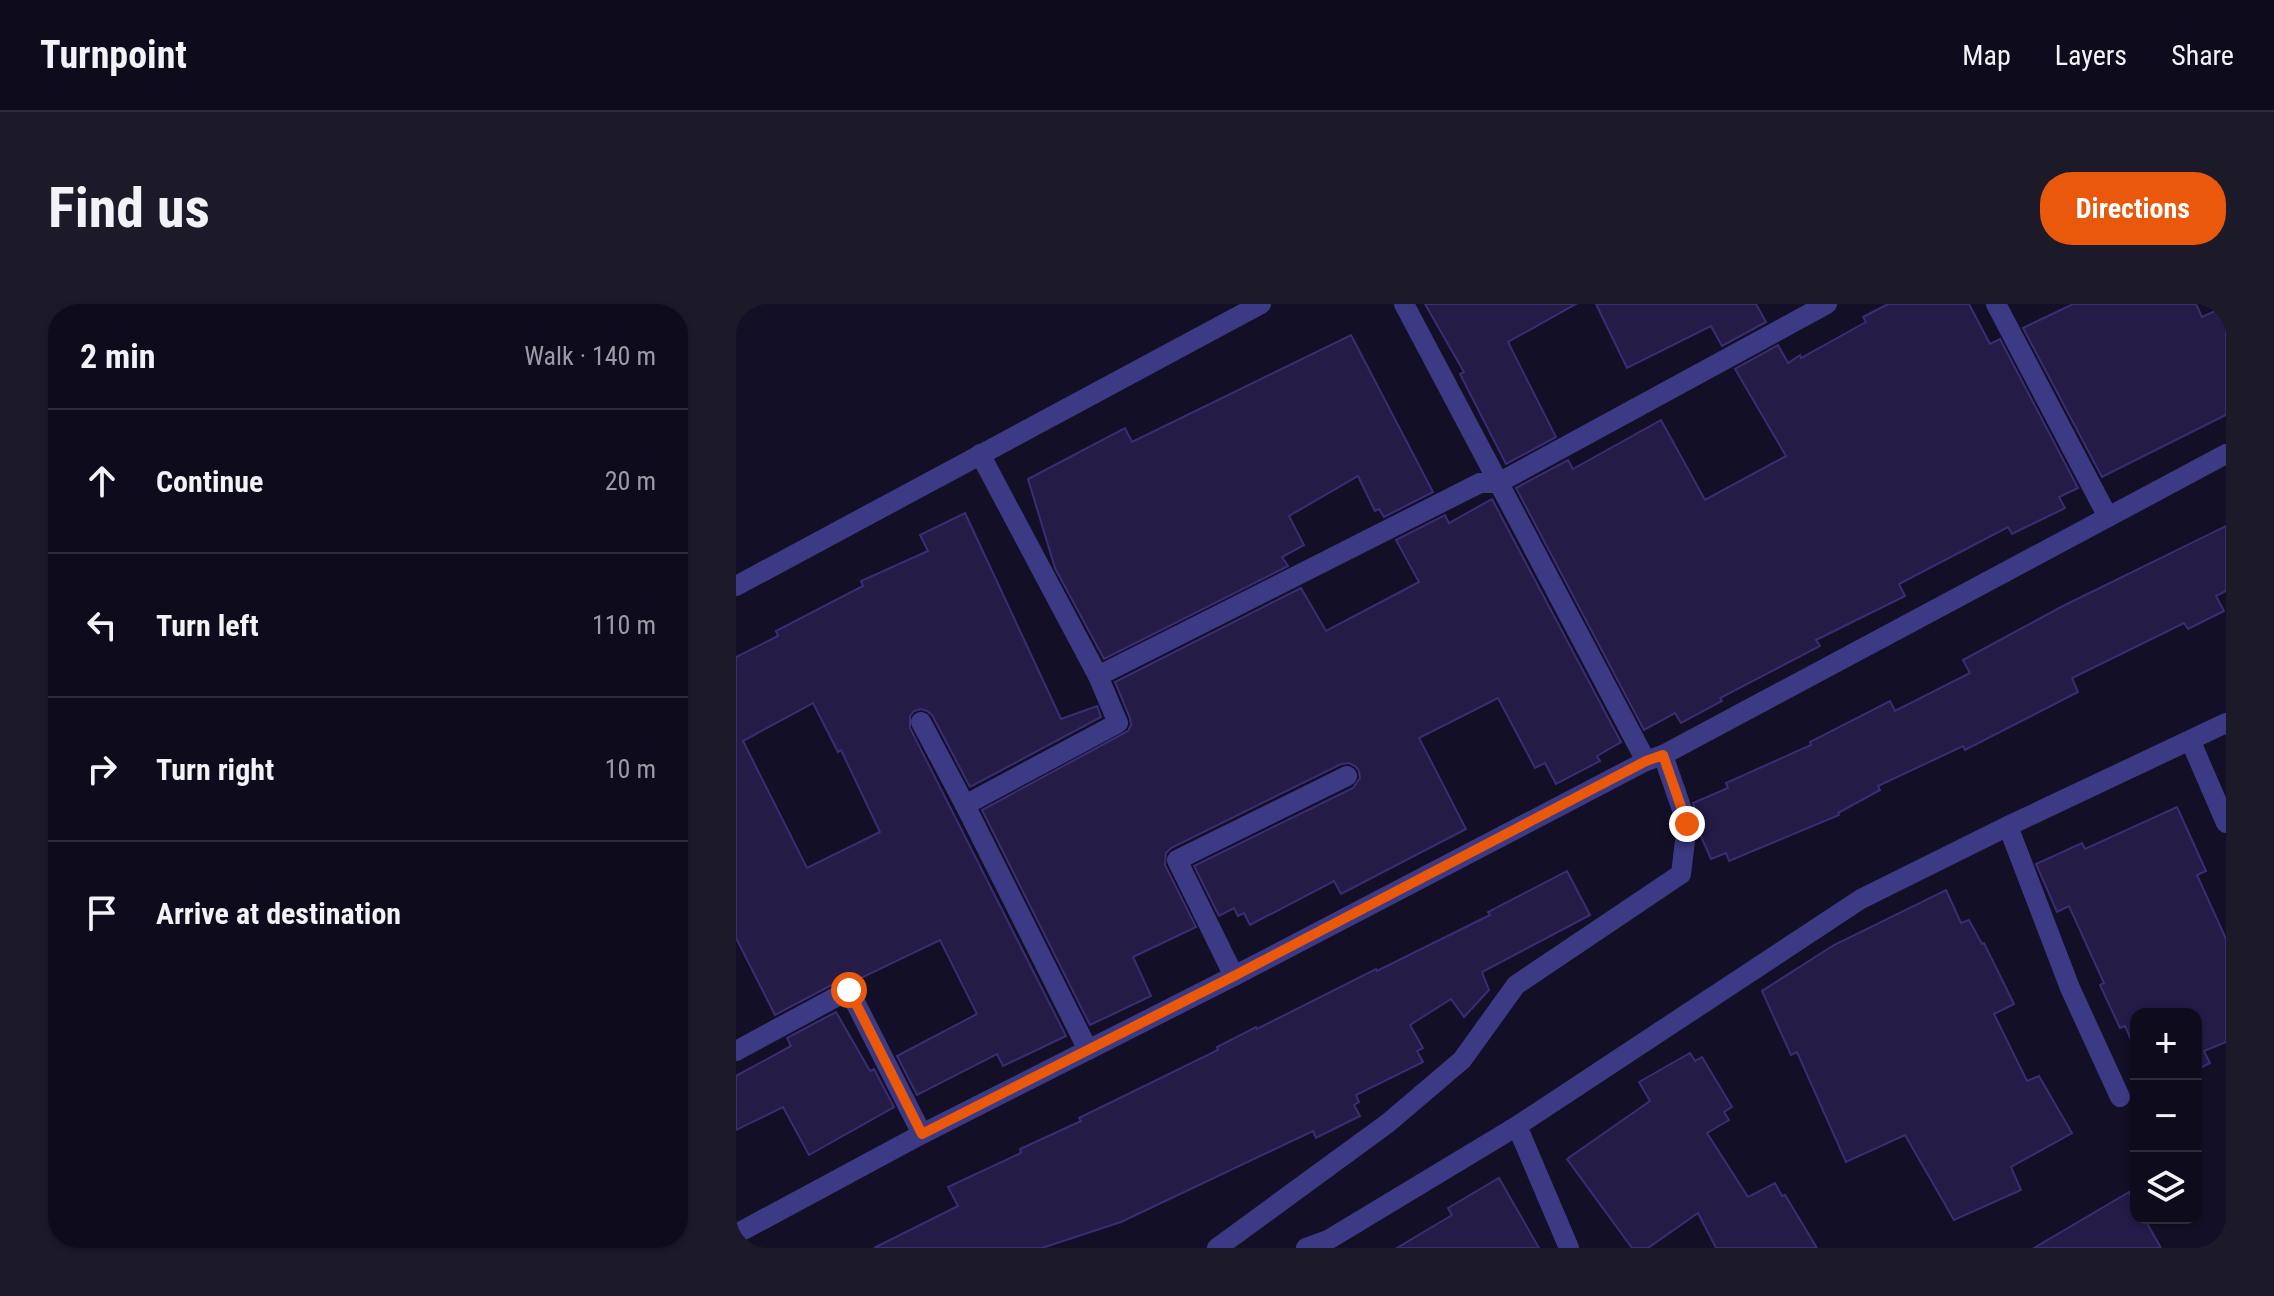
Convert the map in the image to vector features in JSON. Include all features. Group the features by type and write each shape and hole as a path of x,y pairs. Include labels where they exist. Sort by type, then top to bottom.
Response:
{"street":[{"path":"736,586 1261,304"},
{"path":"1217,1248 1388,1123 1462,1060 1516,985 1681,874 1687,824 1655,758 1498,483 1404,304"},
{"path":"1098,676 1480,483 1498,483 1827,304"},
{"path":"1996,304 2108,517"},
{"path":"965,805 1118,723 1098,676 980,454"},
{"path":"736,1234 922,1134 1655,758 2226,454"},
{"path":"921,722 1088,1050"},
{"path":"1306,1248 1331,1244 1517,1126 1861,899 2226,723"},
{"path":"2191,742 2226,823"},
{"path":"1234,976 1177,860 1347,776"},
{"path":"2008,826 2070,988 2120,1097"},
{"path":"736,1051 849,990 922,1134"},
{"path":"1517,1126 1569,1248"}],"building":[{"path":"1425,304 1576,304 1508,342 1556,437 1506,464 1460,374 1464,372"},
{"path":"1596,304 1756,304 1766,322 1722,346 1711,326 1627,368"},
{"path":"1888,304 1969,304 1990,344 2000,339 2078,488 2059,497 2065,508 2012,534 2008,527 1899,584 1905,596 1816,640 1820,646 1720,698 1722,701 1681,723 1675,713 1644,730 1516,488 1568,460 1573,469 1661,420 1705,500 1786,456 1735,369 1778,345 1788,363 1800,355 1801,358 1866,322 1863,317"},
{"path":"2073,304 2196,304 2202,317 2226,306 2226,415 2102,477 2023,328"},
{"path":"1351,335 1433,492 1384,517 1379,509 1375,511 1358,476 1289,516 1304,545 1282,557 1288,566 1104,659 1055,568 1028,479 1125,428 1132,442"},
{"path":"1492,499 1621,742 1597,756 1600,761 1556,784 1545,763 1535,768 1498,698 1419,738 1466,829 1341,894 1334,881 1250,925 1244,913 1238,916 1234,908 1219,916 1194,866 1353,788 1360,778 1355,766 1341,764 1171,848 1166,853 1165,865 1196,927 1133,957 1151,996 1090,1025 982,810 1128,731 1130,718 1115,682 1301,588 1326,631 1419,582 1396,540 1445,515 1449,523"},
{"path":"965,513 1061,719 1097,706 1101,717 970,787 932,715 921,709 910,716 910,728 1066,1036 1003,1066 997,1054 917,1095 897,1056 977,1014 940,940 857,980 850,977 843,979 775,1015 736,938 736,657 778,636 776,631 863,586 861,581 928,551 920,535","holes":["813,703 838,752 841,750 880,832 807,868 743,741"]},
{"path":"2226,526 2226,591 2216,596 2224,611 2188,629 2184,623 2072,678 2078,692 1965,750 1963,746 1878,786 1880,790 1839,815 1729,861 1726,853 1711,859 1699,832 1699,820 1693,803 1728,788 1726,783 1811,745 1810,742 1890,701 1895,711 1970,673 1963,660 2063,606"},
{"path":"2177,807 2206,871 2197,875 2226,939 2226,1042 2204,1051 2210,1063 2202,1067 2202,1008 2130,1008 2130,1037 2125,1026 2120,1028 2100,985 2104,983 2069,906 2057,912 2036,864 2082,843 2085,849"},
{"path":"1567,871 1590,915 1482,972 1489,990 1464,1017 1451,999 1410,1025 1423,1048 1417,1051 1423,1062 1356,1095 1359,1102 1354,1105 1360,1116 1316,1138 1313,1131 1121,1222 1042,1248 874,1248 958,1206 948,1187 1021,1153 1020,1149 1081,1121 1079,1118 1218,1050 1217,1047 1256,1027 1490,915 1488,912"},
{"path":"1946,890 1961,923 1969,920 1984,943 2014,1004 1994,1014 2027,1081 2039,1076 2072,1133 2011,1167 2021,1190 1954,1220 1905,1135 1846,1162 1797,1052 1791,1055 1762,991 1834,945"},
{"path":"836,1012 870,1071 874,1069 894,1107 809,1155 783,1107 736,1130 736,1076 791,1046 787,1038"},
{"path":"1690,1053 1695,1061 1702,1057 1732,1107 1724,1112 1729,1120 1707,1133 1748,1197 1775,1183 1817,1248 1716,1248 1698,1213 1648,1248 1632,1248 1567,1159 1650,1101 1639,1082"},
{"path":"1499,1178 1539,1248 1397,1248 1452,1215 1448,1208"},
{"path":"2129,1192 2130,1224 2147,1224 2161,1248 2034,1248"}],"route":[{"path":"849,990 922,1134 1234,976 1646,761 1663,755 1687,824"}]}
